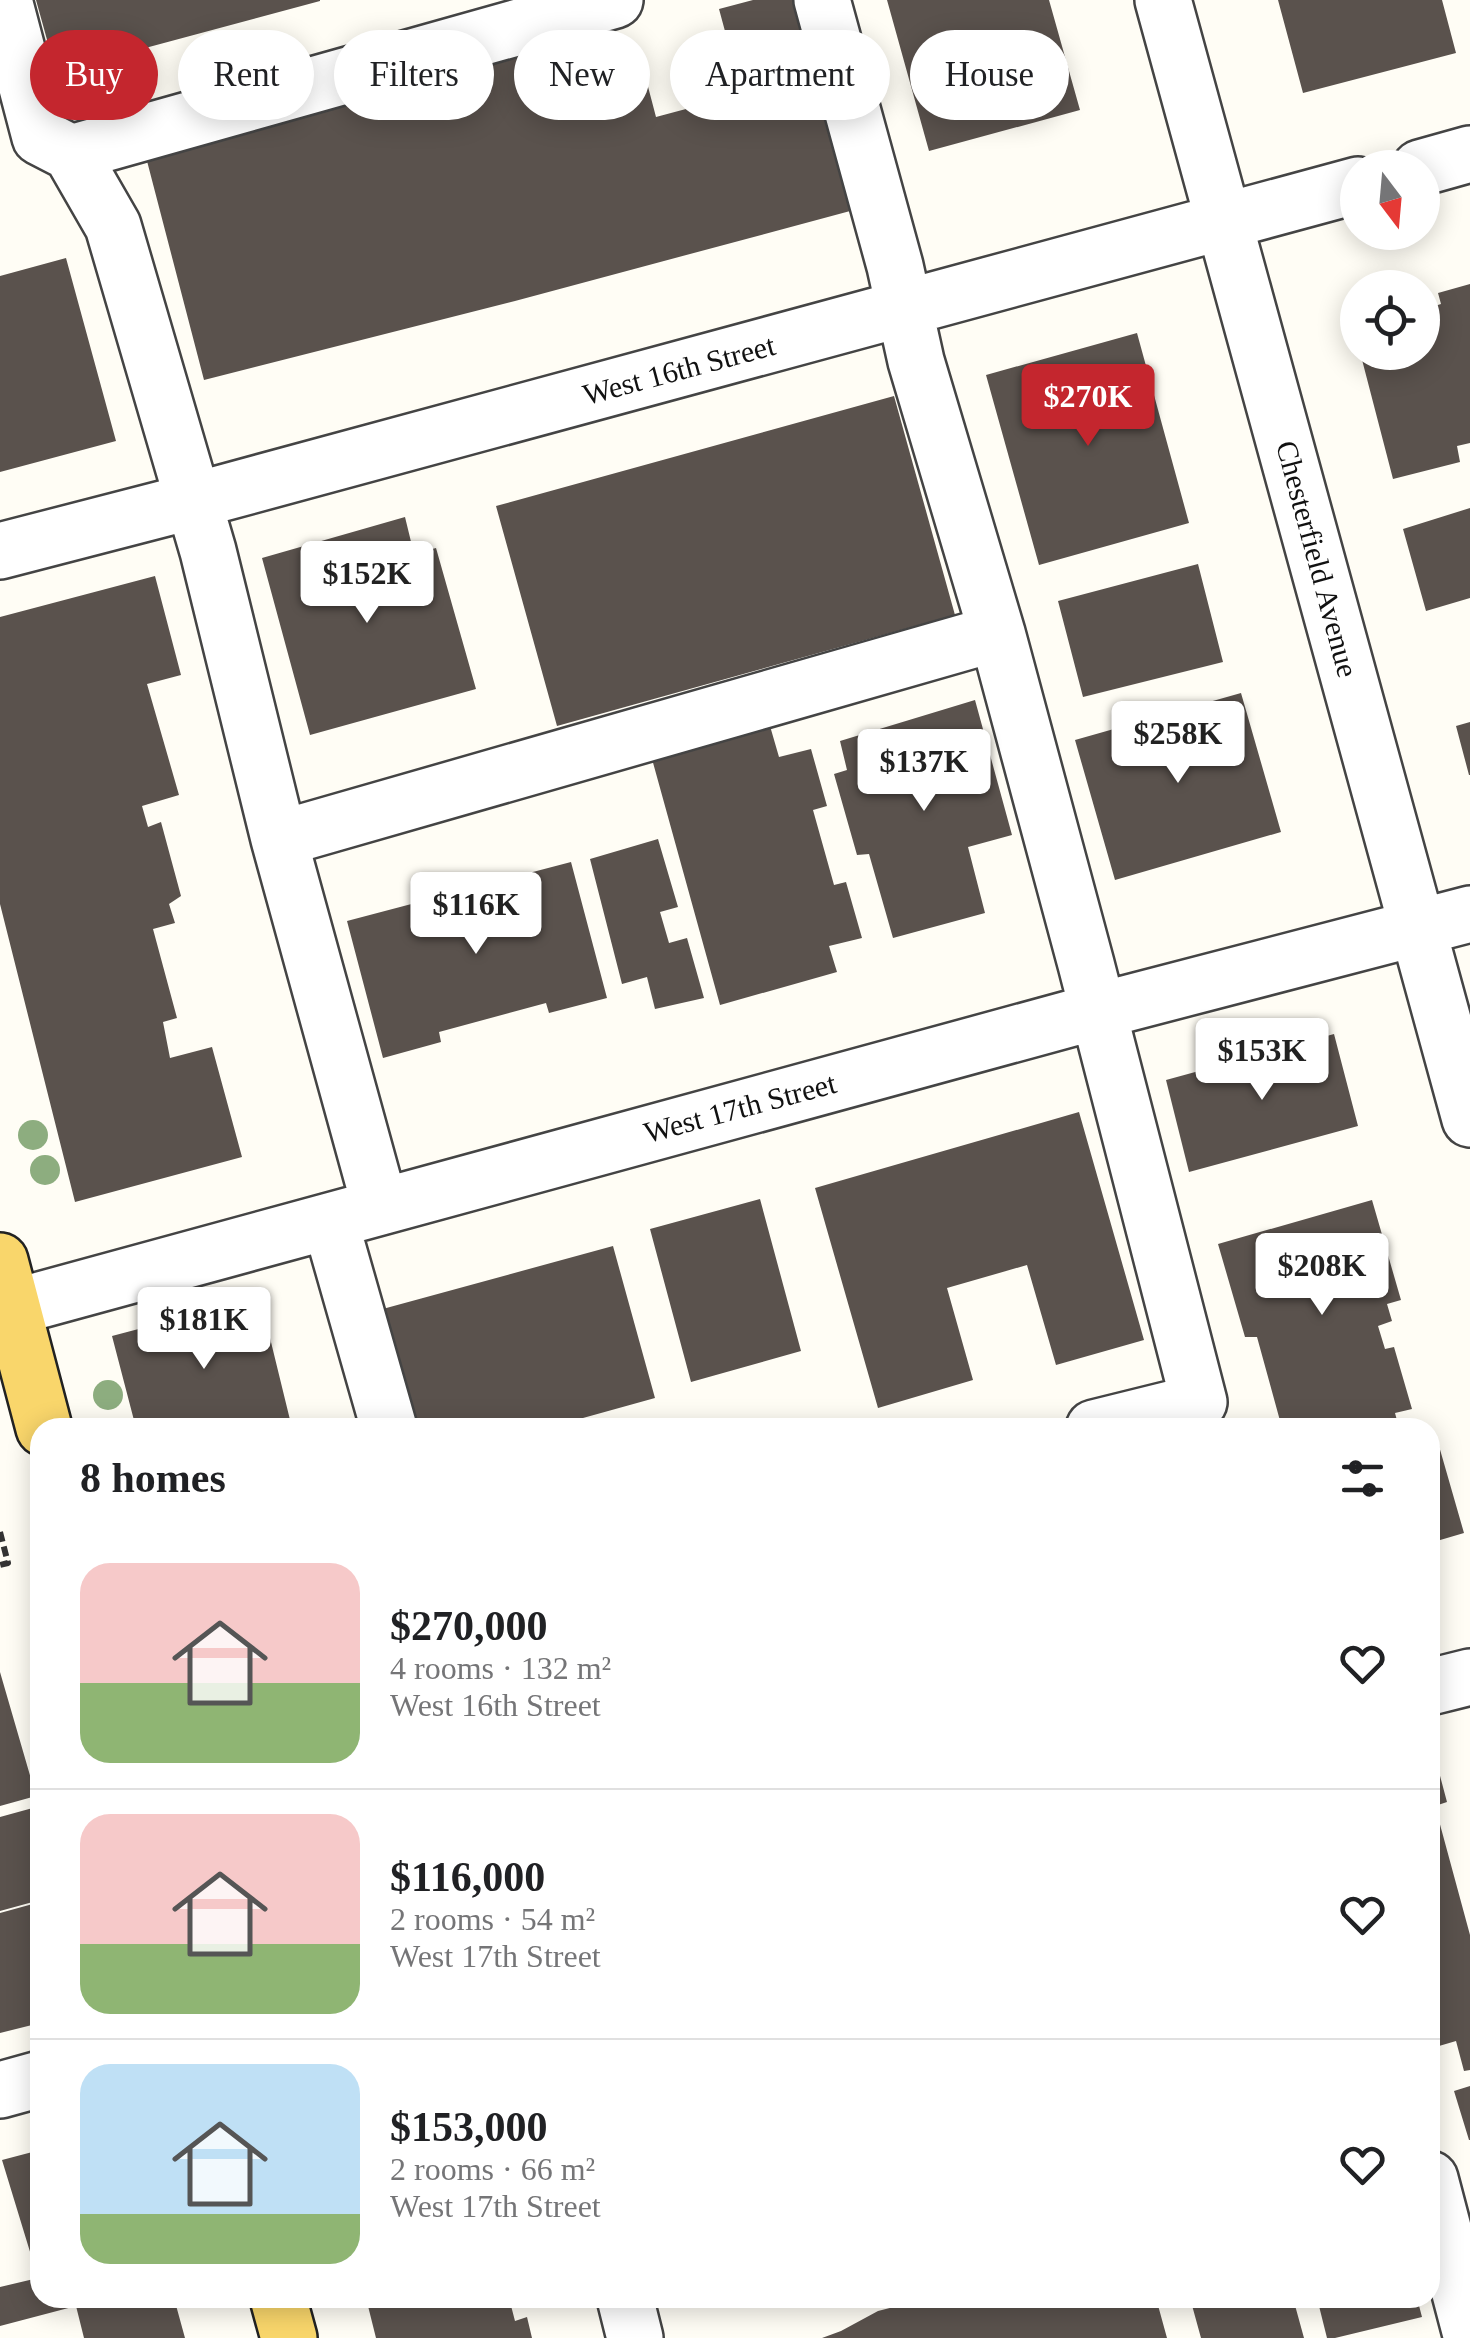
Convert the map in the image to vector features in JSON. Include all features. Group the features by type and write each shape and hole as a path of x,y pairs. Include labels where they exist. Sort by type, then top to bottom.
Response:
{"main road":[{"path":"4,1293 41,1418"},
{"path":"281,2308 289,2338"}],"street":[{"path":"4,0 40,137 71,153 113,226 194,502 279,839 355,1214 387,1418"},
{"path":"71,153 615,0"},
{"path":"822,0 916,361 996,633 1098,1011 1203,1415 1178,1418"},
{"name":"Chesterfield Avenue","path":"1163,0 1224,221 1444,921 1470,1119"},
{"path":"1440,162 1470,154"},
{"name":"West 16th Street","path":"0,551 194,502 1340,189"},
{"path":"279,839 996,633"},
{"name":"West 17th Street","path":"4,1293 355,1214 1444,921"},
{"path":"1440,1684 1470,1677"},
{"path":"0,2090 30,2082"},
{"path":"1440,2217 1470,2331"},
{"path":"628,2308 635,2338"}],"path":[{"path":"0,1532 8,1563 0,1565"}],"building":[{"path":"36,0 320,0 212,30 178,30 178,39 158,45 158,30 44,30"},
{"path":"753,0 810,0 818,30 725,30 719,9"},
{"path":"887,0 1049,0 1057,30 910,30 910,83"},
{"path":"1278,0 1442,0 1456,53 1303,93"},
{"path":"514,53 514,120 650,120 650,94 656,117 670,113 670,120 842,120 865,207 204,380 147,161 292,120 314,120 314,114 334,108 334,120 494,120 494,60"},
{"path":"1069,71 1080,110 1069,113"},
{"path":"920,120 1043,120 929,151"},
{"path":"66,258 116,441 0,472 0,276"},
{"path":"1470,284 1470,443 1457,446 1460,462 1393,479 1365,370 1440,370 1440,292"},
{"path":"1137,333 1189,523 1039,565 986,375"},
{"path":"894,396 955,615 557,726 496,506"},
{"path":"1470,508 1470,598 1426,611 1403,529"},
{"path":"405,517 414,554 436,548 476,689 310,735 262,558"},
{"path":"1198,564 1223,662 1083,697 1058,601"},
{"path":"155,576 181,675 147,684 179,795 142,806 148,827 161,822 181,896 169,904 175,923 153,929 177,1018 163,1022 170,1058 212,1047 242,1157 75,1202 0,904 0,617"},
{"path":"1241,693 1281,832 1115,880 1075,740"},
{"path":"975,700 1012,835 968,847 985,913 893,938 869,854 857,855 834,774 847,770 840,741"},
{"path":"1470,722 1470,775 1469,775 1456,726"},
{"path":"770,726 779,757 811,749 827,806 813,810 834,885 846,882 862,938 829,946 837,972 720,1005 652,759"},
{"path":"658,839 678,907 660,912 669,943 687,938 704,998 655,1009 647,977 622,984 590,859"},
{"path":"571,862 607,998 549,1013 546,1003 439,1032 441,1042 383,1058 347,921"},
{"path":"1334,1034 1358,1126 1189,1172 1166,1080"},
{"path":"1079,1112 1144,1340 1056,1365 1027,1265 947,1288 973,1380 878,1408 815,1188"},
{"path":"760,1199 801,1351 691,1382 650,1229"},
{"path":"1372,1200 1401,1300 1387,1304 1392,1321 1378,1326 1385,1349 1394,1347 1412,1409 1395,1413 1396,1418 1279,1418 1257,1337 1245,1337 1218,1244"},
{"path":"613,1246 655,1398 583,1418 409,1418 379,1310"},
{"path":"260,1297 290,1418 133,1418 112,1336"},
{"path":"1440,1449 1464,1533 1440,1540"},
{"path":"0,1672 30,1775 30,1798 0,1806"},
{"path":"1440,1776 1447,1802 1440,1804"},
{"path":"30,1809 30,1903 0,1911 0,1817"},
{"path":"1440,1824 1470,1935 1470,2070 1464,2071 1456,2041 1440,2046"},
{"path":"30,1905 30,2026 0,2033 0,1913"},
{"path":"1470,2086 1470,2140 1469,2140 1454,2091"},
{"path":"30,2153 30,2252 2,2160"},
{"path":"30,2280 30,2308 68,2308 0,2326 0,2287"},
{"path":"76,2308 177,2308 185,2338 84,2338"},
{"path":"368,2308 512,2308 515,2321 527,2317 532,2338 376,2338"},
{"path":"1159,2308 1167,2338 822,2338 878,2311"},
{"path":"1193,2308 1296,2308 1304,2338 1201,2338"},
{"path":"1320,2308 1420,2308 1422,2317 1327,2338"}]}
